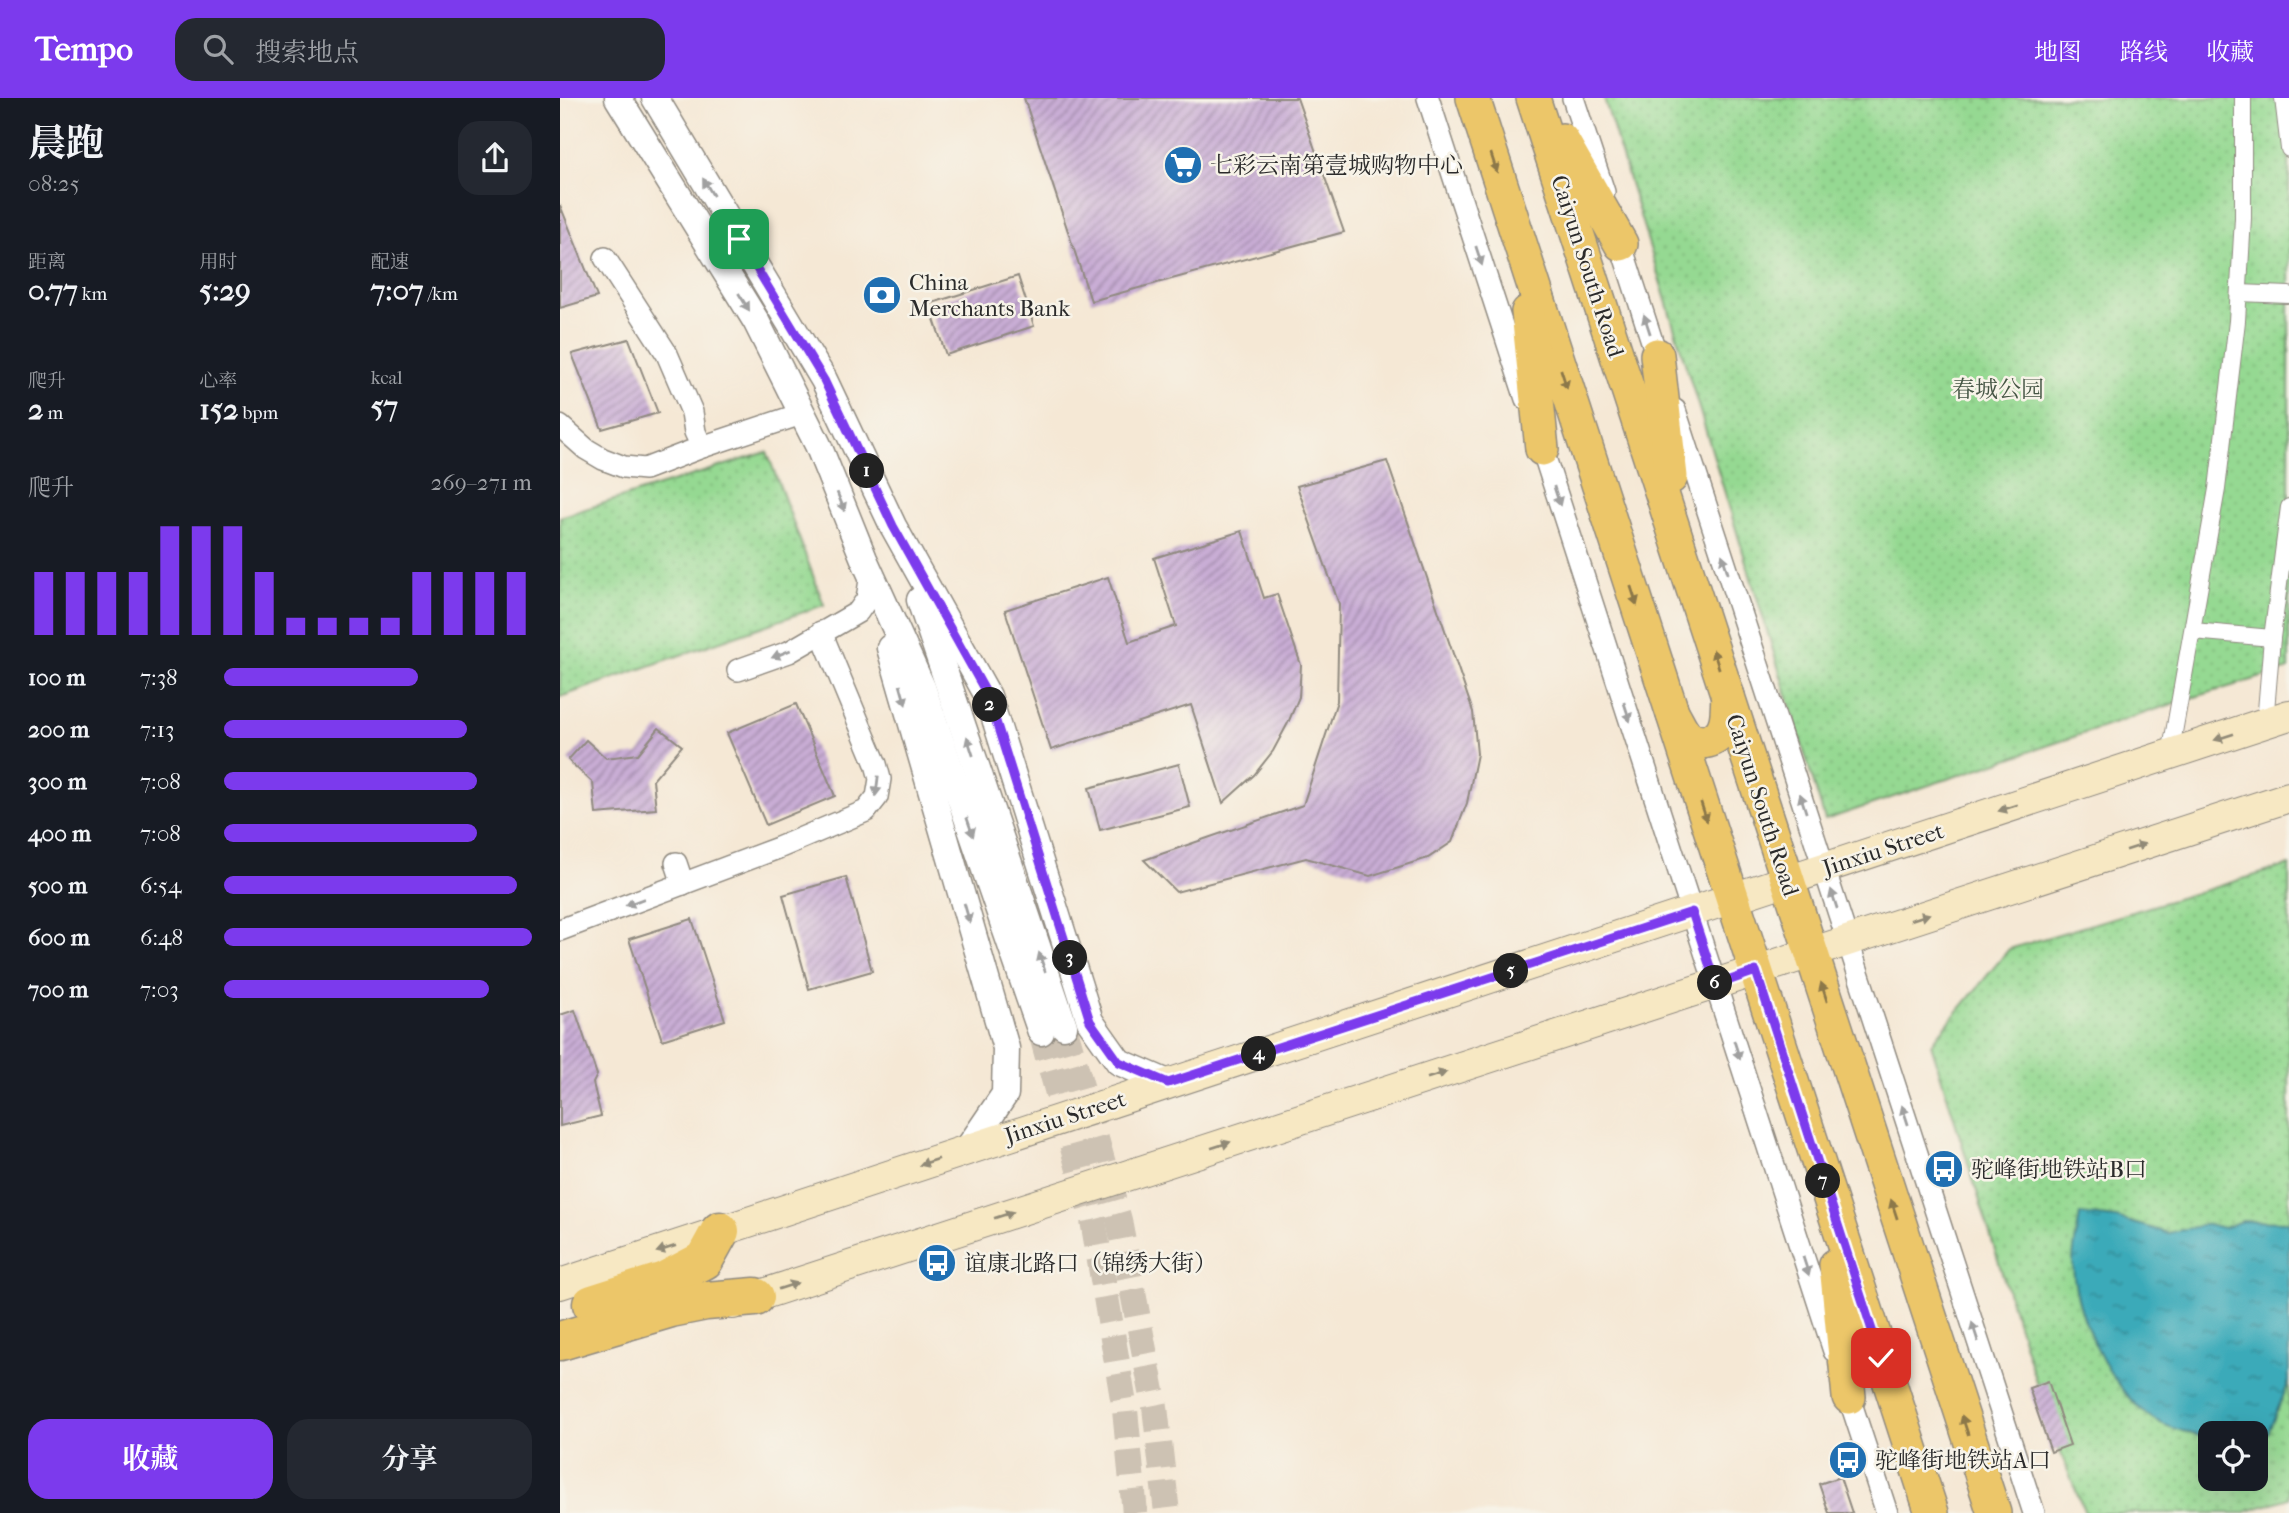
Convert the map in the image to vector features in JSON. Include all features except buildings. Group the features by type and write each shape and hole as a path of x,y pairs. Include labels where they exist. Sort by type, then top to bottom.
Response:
{"highway":[{"path":"560,1341 667,1294 704,1260 720,1231"},
{"path":"560,1314 667,1294 706,1301 755,1297"}],"main road":[{"path":"1473,98 1932,1513"},
{"path":"1535,98 1621,244"},
{"name":"Caiyun South Road","path":"1535,98 1994,1513"},
{"path":"1521,247 1542,449"},
{"path":"1657,355 1680,549"},
{"path":"1672,712 1685,734 1697,741 1711,740 1725,727 1728,696"},
{"name":"Jinxiu Street","path":"560,1283 2277,719"},
{"path":"560,1360 2289,797"},
{"path":"1830,1203 1849,1397"},
{"path":"1981,1474 2004,1513"}],"street":[{"path":"618,98 756,321 818,444 867,570 922,687 1052,1029 943,663 893,526"},
{"path":"654,98 824,380 893,526 988,696 1090,1021 1119,1062 1168,1083"},
{"path":"1428,98 1887,1513"},
{"path":"1573,98 2034,1513"},
{"path":"2170,755 2217,489 2239,293 2243,218 2243,98"},
{"path":"2283,98 2289,149"},
{"path":"605,258 667,354 692,412 695,432 702,447"},
{"path":"2239,293 2289,295"},
{"path":"560,426 586,449 624,467 645,469 801,414"},
{"path":"2277,719 2273,638 2289,507"},
{"path":"738,670 789,652 858,612 867,599 867,570"},
{"path":"867,570 1006,1048 1005,1094 967,1150"},
{"path":"2193,631 2273,638"},
{"path":"560,930 866,811 877,797 880,779 821,632"},
{"path":"676,863 682,884"}],"green space":[{"name":"春城公园","path":"1604,98 2289,98 2289,669 2178,702 1825,820"},
{"path":"767,452 824,605 560,697 560,517"},
{"path":"2289,865 2289,1498 2242,1513 2085,1513 2049,1424 1931,1044 2009,949"}],"water":[{"path":"2080,1214 2116,1218 2168,1233 2208,1224 2224,1228 2241,1221 2289,1222 2289,1382 2268,1433 2268,1421 2198,1421 2198,1436 2161,1423 2134,1403 2107,1367 2086,1325 2075,1281 2075,1244"}],"tunnel":[{"path":"1064,1026 1119,1220 1155,1407 1167,1513"},
{"path":"1041,1032 1093,1220 1125,1410 1135,1513"}],"place":[{"name":"七彩云南第壹城购物中心","path":"1183,165"},
{"name":"China Merchants Bank","path":"882,295"},
{"name":"驼峰街地铁站B口","path":"1944,1169"},
{"name":"谊康北路口（锦绣大街）","path":"937,1263"},
{"name":"驼峰街地铁站A口","path":"1848,1460"}],"route":[{"path":"739,239 824,380 893,526 988,696 1090,1021 1119,1062 1168,1083 1692,912 1716,985 1756,971 1881,1358"}]}
